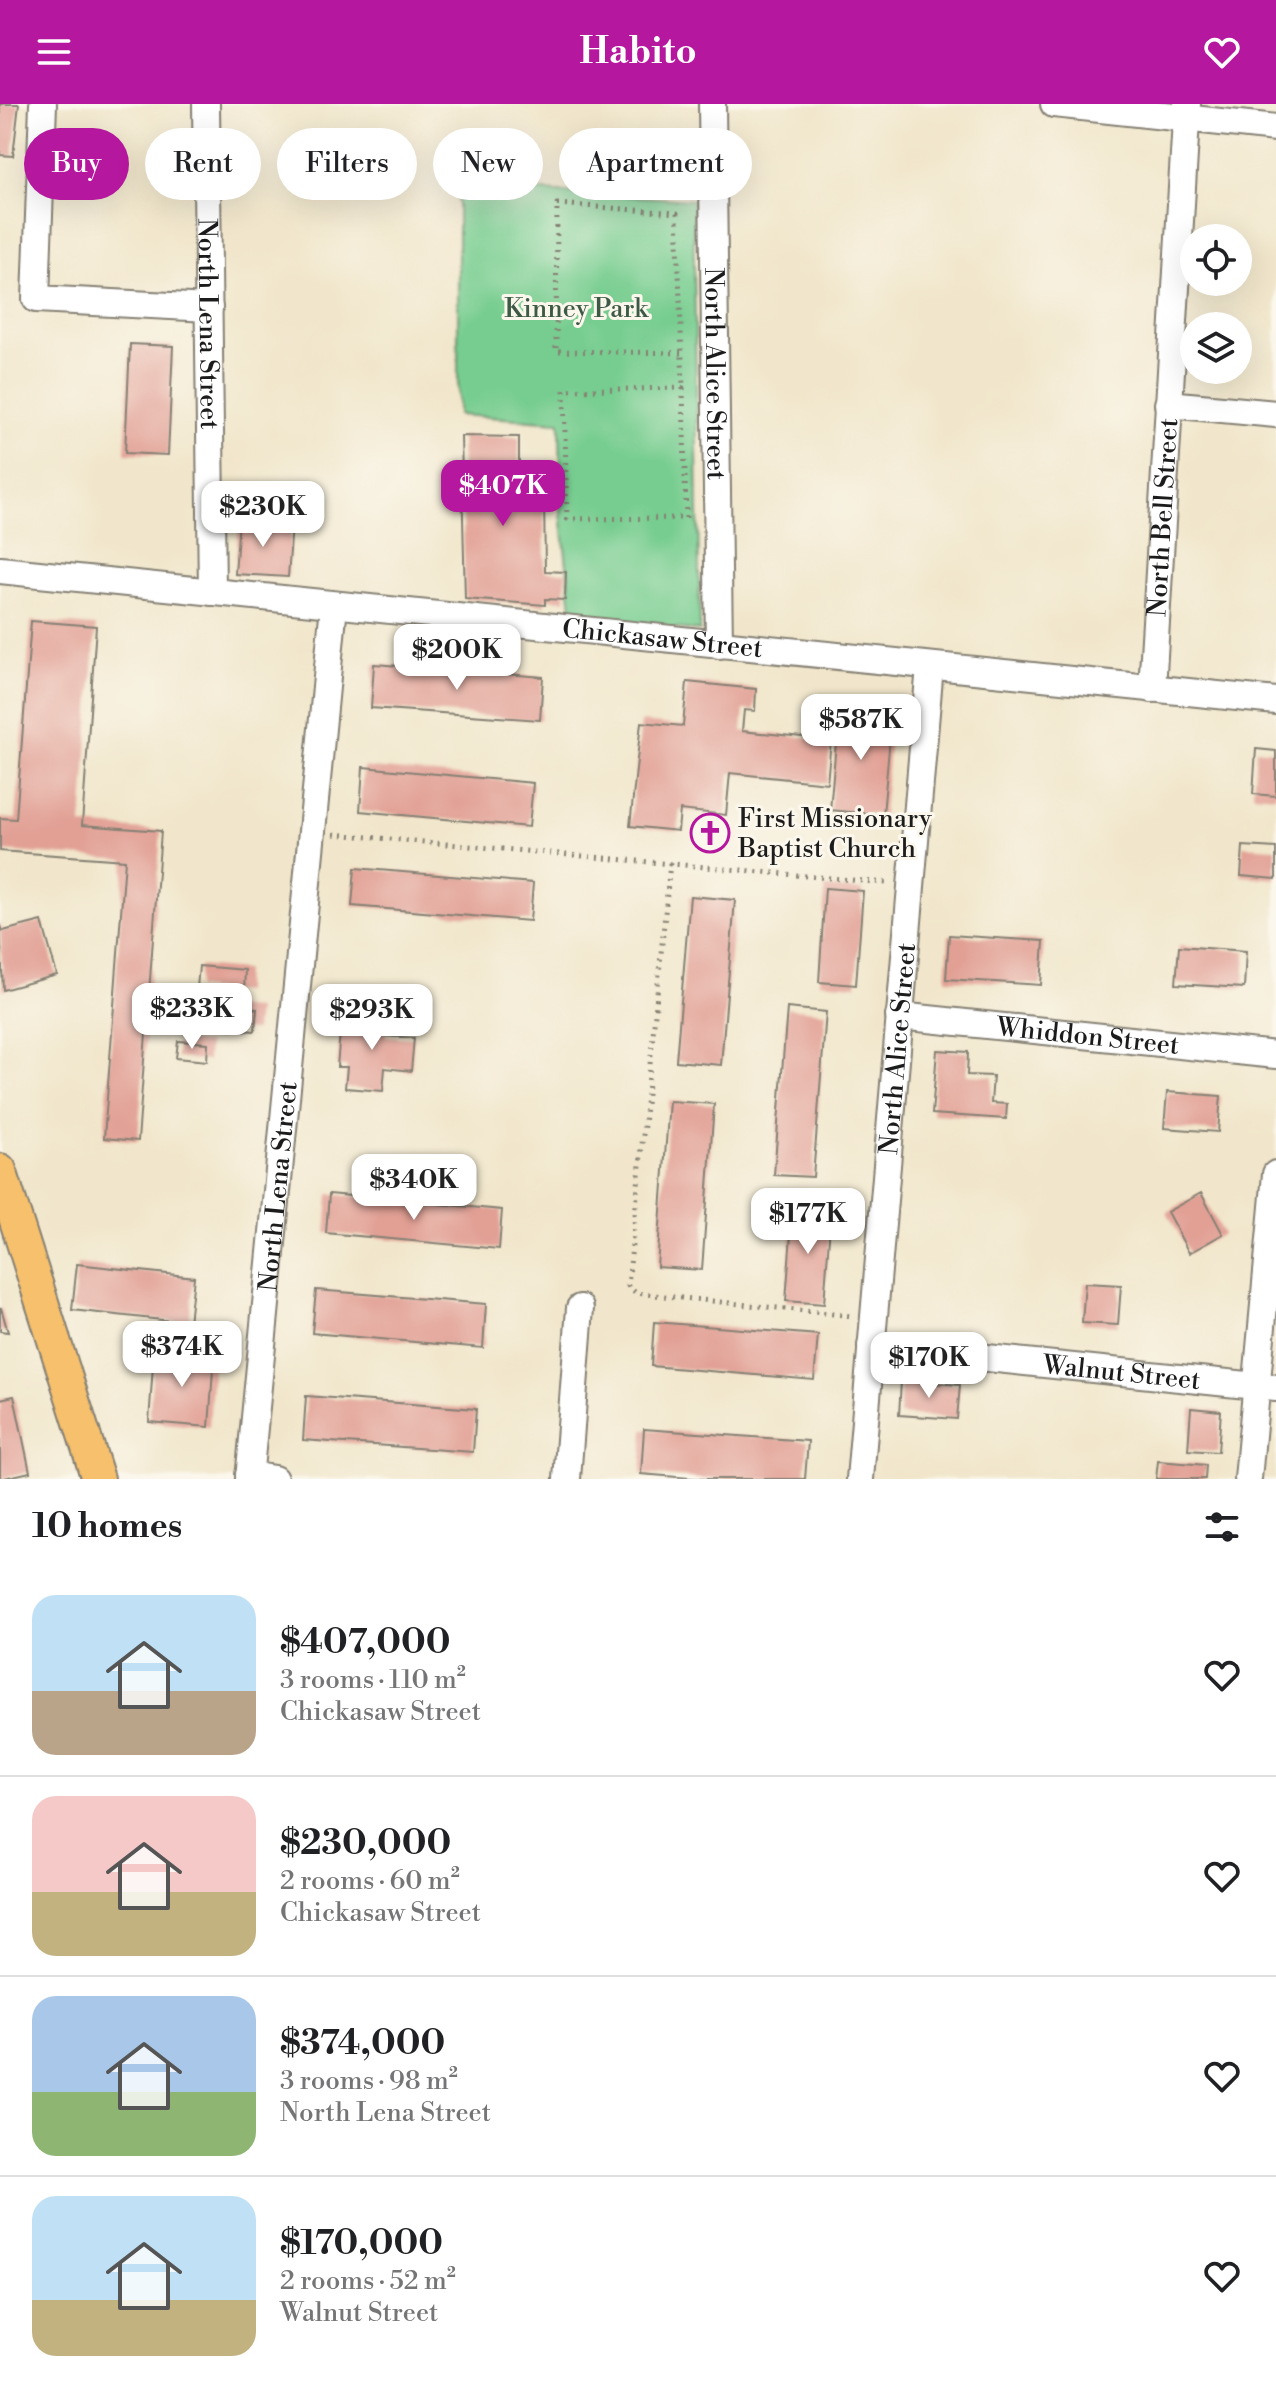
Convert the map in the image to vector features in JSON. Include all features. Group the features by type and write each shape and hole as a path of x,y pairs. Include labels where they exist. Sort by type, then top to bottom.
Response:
{"main road":[{"path":"0,1170 98,1479"}],"street":[{"path":"43,104 36,299 209,308"},
{"name":"North Lena Street","path":"206,104 212,592"},
{"name":"North Alice Street","path":"712,104 719,645"},
{"path":"1054,104 1187,111 1276,128"},
{"name":"North Bell Street","path":"1152,689 1187,111"},
{"path":"1168,404 1276,414"},
{"name":"Chickasaw Street","path":"0,570 1276,701"},
{"name":"North Lena Street","path":"257,1478 334,605"},
{"name":"North Alice Street","path":"860,1479 930,666"},
{"name":"Whiddon Street","path":"899,1016 1276,1055"},
{"path":"1248,1479 1266,1387 1276,1174"},
{"path":"567,1479 580,1308"},
{"name":"Walnut Street","path":"871,1346 1266,1387"}],"path":[{"path":"681,353 556,351 557,204 677,213 683,388 686,518 567,519 564,390 683,388"},
{"path":"313,832 911,886"},
{"path":"670,863 628,1286 636,1293 873,1319"}],"green space":[{"name":"Kinney Park","path":"543,191 559,192 559,200 693,200 700,631 573,617 561,513 560,422 458,415 458,200 543,200"}],"building":[{"path":"0,104 19,104 13,156 0,155"},
{"path":"130,344 173,346 168,455 125,453"},
{"path":"461,436 519,437 519,495 544,496 545,571 566,572 565,600 545,599 545,605 465,599"},
{"path":"239,520 292,524 288,577 235,574"},
{"path":"31,621 96,626 82,825 161,831 138,1141 104,1138 125,860 0,851 0,818 16,819"},
{"path":"374,664 543,677 540,720 371,708"},
{"path":"687,682 756,689 755,711 744,710 742,731 831,740 827,783 730,773 726,815 680,810 678,831 630,826 641,722 683,726"},
{"path":"839,709 892,714 883,815 830,810"},
{"path":"1256,749 1276,751 1276,796 1253,794"},
{"path":"363,767 533,783 529,827 360,811"},
{"path":"1243,846 1276,848 1276,879 1241,876"},
{"path":"355,868 533,883 530,921 352,906"},
{"path":"825,888 863,891 856,985 819,982"},
{"path":"690,896 735,900 721,1065 676,1061"},
{"path":"42,921 57,975 3,990 0,923 3,931"},
{"path":"949,935 1044,941 1041,985 946,979"},
{"path":"1179,946 1246,951 1244,988 1176,984"},
{"path":"199,966 245,970 244,992 197,988"},
{"path":"190,1004 257,1009 255,1031 189,1027"},
{"path":"787,1008 826,1012 813,1177 774,1175"},
{"path":"353,1010 388,1014 386,1036 414,1038 411,1071 385,1068 383,1091 345,1088 347,1067 337,1067 340,1032 350,1033"},
{"path":"178,1041 208,1043 207,1061 176,1058"},
{"path":"937,1050 968,1052 967,1075 993,1076 991,1103 1007,1104 1006,1119 932,1114"},
{"path":"1167,1092 1221,1096 1218,1132 1164,1128"},
{"path":"669,1101 714,1104 702,1270 657,1267"},
{"path":"1201,1193 1223,1234 1189,1253 1167,1212"},
{"path":"329,1194 502,1210 499,1249 326,1233"},
{"path":"793,1208 831,1211 824,1304 786,1301"},
{"path":"77,1264 194,1277 189,1323 72,1310"},
{"path":"1085,1283 1121,1285 1118,1325 1082,1323"},
{"path":"316,1290 486,1304 483,1348 312,1333"},
{"path":"1,1308 8,1332 0,1331"},
{"path":"654,1322 818,1335 814,1380 651,1366"},
{"path":"154,1351 214,1355 209,1427 149,1422"},
{"path":"901,1381 960,1385 957,1419 899,1415"},
{"path":"14,1396 30,1472 0,1479 0,1399"},
{"path":"306,1396 476,1409 473,1452 303,1440"},
{"path":"1191,1408 1221,1411 1218,1452 1188,1450"},
{"path":"644,1429 808,1441 805,1479 702,1479 641,1474"},
{"path":"1158,1461 1206,1465 1205,1479 1156,1479"}],"place":[{"name":"First Missionary Baptist Church","path":"710,833"}]}
